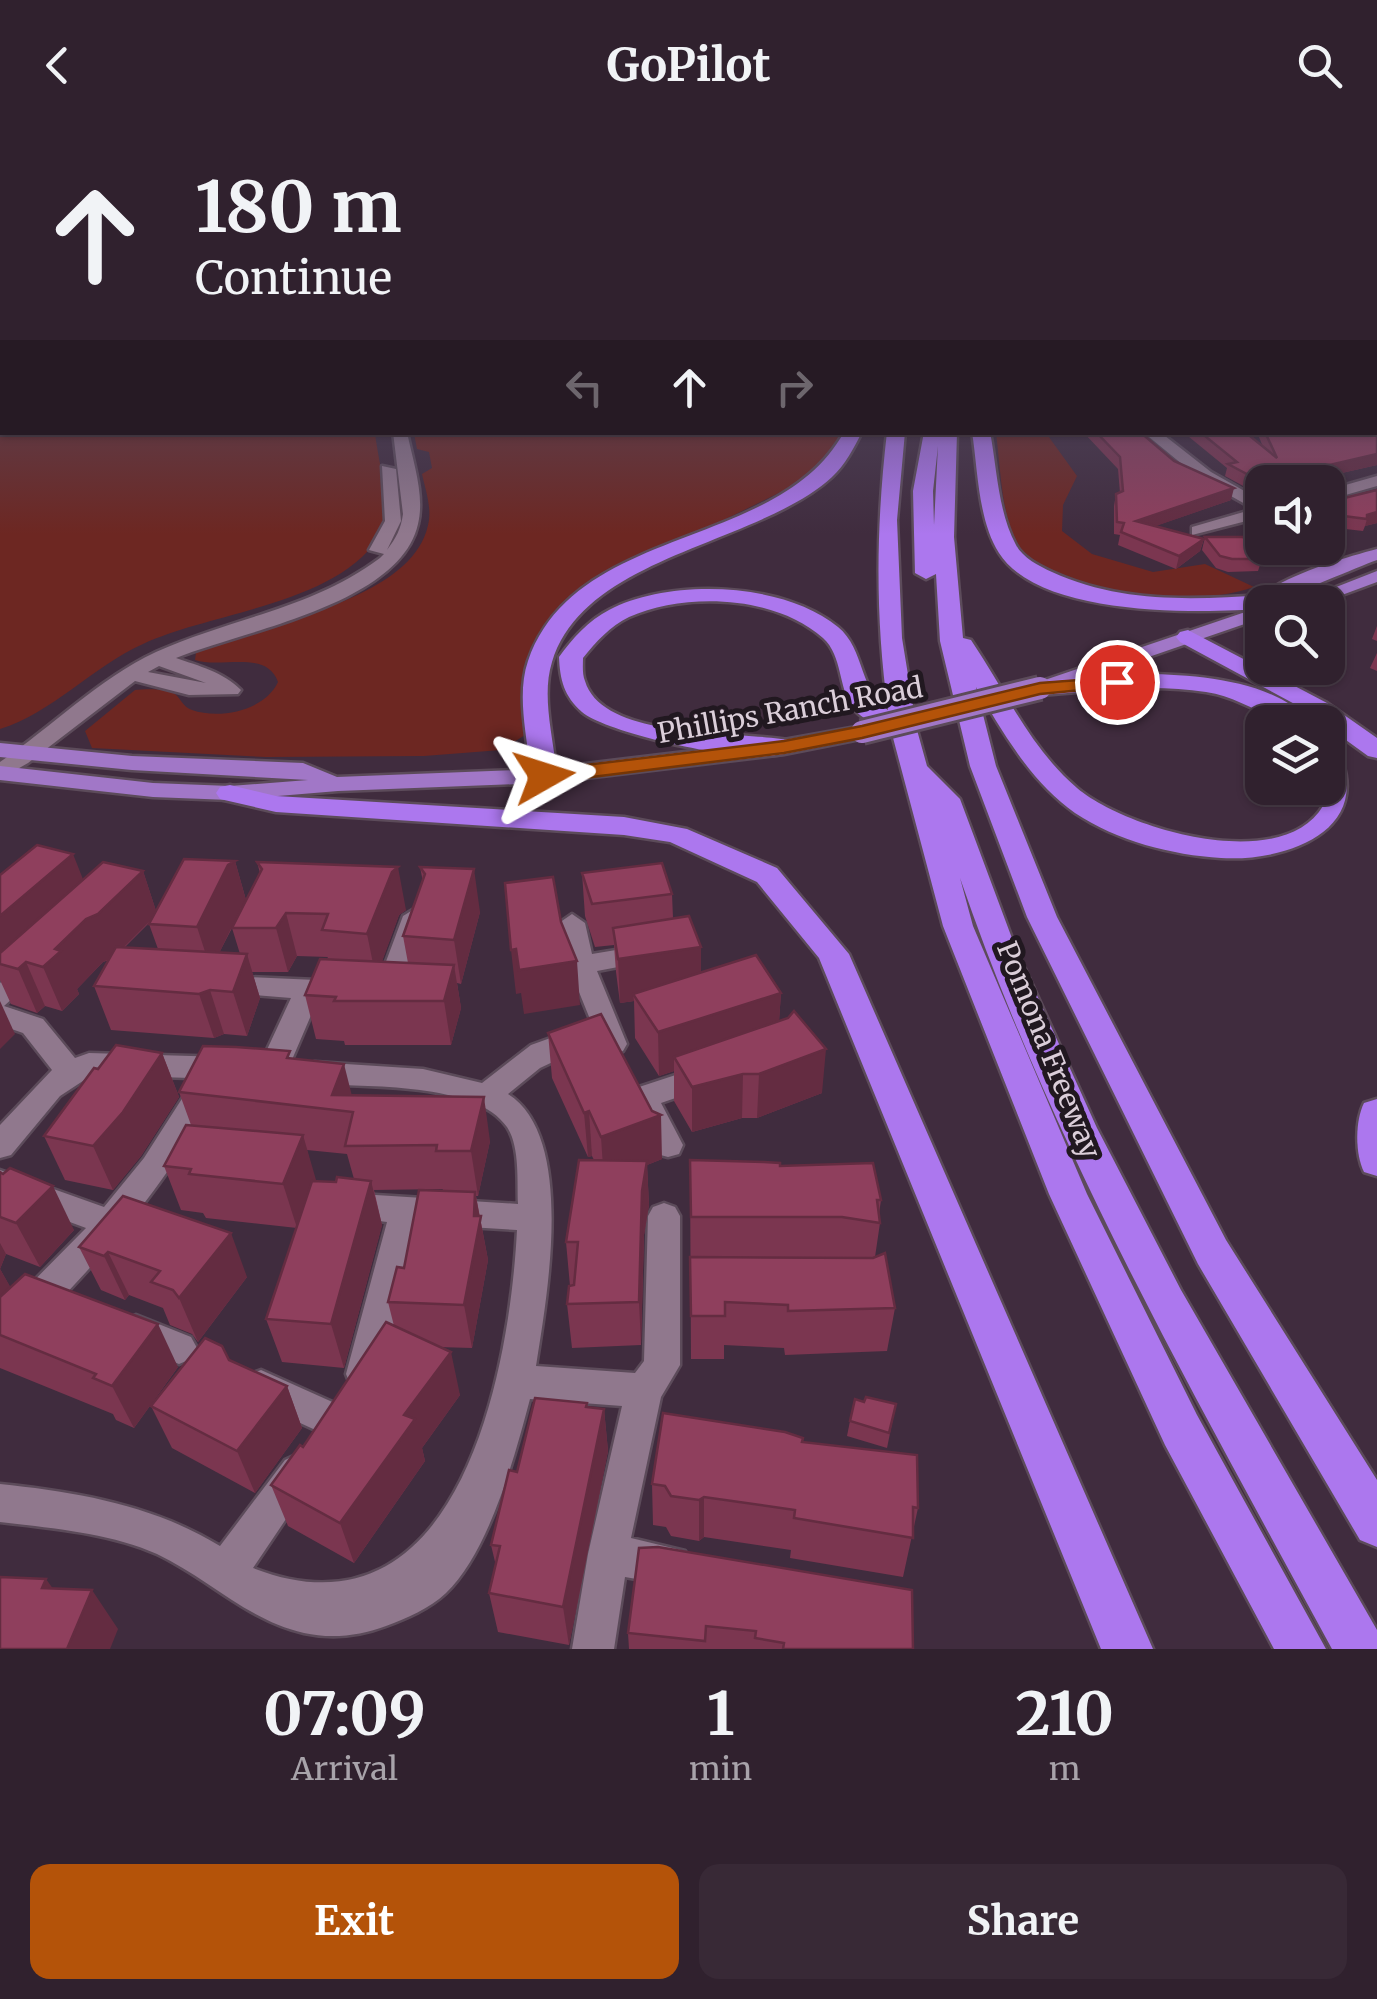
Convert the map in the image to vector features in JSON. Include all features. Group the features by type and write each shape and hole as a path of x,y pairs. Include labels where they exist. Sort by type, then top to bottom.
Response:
{"highway":[{"path":"544,776 538,666 559,623 585,598 627,573 822,476 851,435"},
{"name":"Pomona Freeway","path":"896,435 888,520 890,638 904,730 958,926 1068,1194 1180,1430 1302,1649"},
{"path":"931,435 923,491 923,534 934,638 946,696 975,734"},
{"name":"Pomona Freeway","path":"948,435 944,538 951,626 983,766 1042,917 1203,1234 1377,1523"},
{"path":"982,435 1008,551 1035,573 1078,592 1118,602 1172,608 1245,603"},
{"path":"784,747 714,743 648,732 598,712 573,686 571,657 593,630 623,611 663,600 714,595 782,606 830,632 845,650 864,706 904,730"},
{"path":"951,626 1017,732 1055,780 1086,808 1142,834 1198,846 1250,849 1308,835 1334,813 1336,805"},
{"path":"1188,637 1318,708 1377,750"},
{"path":"1040,688 1156,680 1236,692 1268,705"},
{"path":"914,768 946,798 1000,948 1079,1128 1166,1303 1360,1649"},
{"path":"230,792 276,804 624,826 677,836 766,874 834,954 992,1340 1128,1649"},
{"path":"1377,1113 1377,1161"}],"main road":[{"name":"Phillips Ranch Road","path":"1293,585 1377,554"},
{"path":"1345,588 1377,576"},
{"name":"Phillips Ranch Road","path":"1238,618 1245,614"},
{"name":"Phillips Ranch Road","path":"1,762 153,790 230,792 544,776 816,741 1040,688 1245,616"},
{"name":"Phillips Ranch Road","path":"30,753 132,763 303,770 338,784"}],"street":[{"path":"1,762 141,652 312,592 368,560 386,540 393,521 383,435"},
{"path":"1,762 30,753 157,659 214,634 324,599 366,576 390,557 404,540 411,520 400,435"},
{"path":"1154,435 1205,475 1245,499"},
{"path":"1345,489 1377,481"},
{"path":"1198,532 1245,515"},
{"path":"132,674 189,689 230,690 206,675 157,659"},
{"path":"389,992 416,916"},
{"path":"572,923 581,964 605,1030 668,1146"},
{"path":"0,998 58,945"},
{"path":"581,964 680,949"},
{"path":"236,955 212,984 424,994"},
{"path":"273,1070 308,990"},
{"path":"0,1014 33,1026 69,1071"},
{"path":"486,1096 514,1070 553,1044 605,1030"},
{"path":"0,1503 106,1522 168,1540 256,1596 306,1613 352,1614 400,1602 440,1571 478,1499 516,1381 534,1218 534,1155 518,1119 486,1096 451,1085 273,1070 89,1064 50,1084 3,1139"},
{"path":"634,1080 736,1065"},
{"path":"0,1338 112,1224 170,1150 196,1102"},
{"path":"170,1150 207,1154"},
{"path":"0,1184 112,1224"},
{"path":"335,1206 534,1218"},
{"path":"224,1574 361,1386 406,1211"},
{"path":"592,1649 608,1554 644,1391 662,1365 682,1282 664,1216"},
{"path":"43,1296 77,1309"},
{"path":"111,1322 180,1348"},
{"path":"516,1381 644,1391"},
{"path":"261,1387 335,1421"},
{"path":"608,1554 706,1571"}],"shaded area":[{"path":"0,435 375,435 385,515 378,538 358,560 302,593 143,644 37,712 0,729"},
{"path":"414,435 845,435 825,464 803,481 677,543 550,622 534,647 528,671 532,727 525,728 525,735 501,750 424,756 266,757 92,748 85,731 135,690 171,692 189,708 216,714 253,706 272,692 278,682 264,666 205,662 195,660 196,653 330,606 366,591 396,572 418,549 429,520 422,474 432,468 429,452 417,449"},
{"path":"996,435 1047,435 1077,476 1063,505 1062,531 1092,554 1153,572 1205,564 1250,585 1229,594 1163,598 1093,589 1062,579 1036,564 1018,545 1008,521"}],"building":[{"path":"1099,435 1144,435 1174,461 1234,488 1136,521 1204,539 1179,556 1121,532 1124,523 1117,522 1116,494 1123,491 1120,457"},
{"path":"1204,435 1249,435 1277,458 1266,435 1377,435 1377,454 1329,465 1245,465 1245,473 1228,464 1237,462"},
{"path":"1377,490 1377,512 1367,515 1367,519 1345,516 1345,498"},
{"path":"1205,537 1245,539 1245,559 1220,556"},
{"path":"37,845 73,854 0,916 0,875"},
{"path":"184,859 235,861 228,865 197,927 149,924"},
{"path":"103,862 143,871 98,914 86,919 55,949 61,951 43,967 26,962 18,969 0,964 0,953"},
{"path":"257,862 398,867 392,872 367,934 322,930 328,914 286,913 276,928 232,928 262,869"},
{"path":"662,863 672,894 592,904 582,873"},
{"path":"420,867 474,869 454,940 403,936 425,874"},
{"path":"553,877 561,922 577,961 519,970 516,949 511,950 505,883"},
{"path":"689,916 701,947 618,959 613,928"},
{"path":"116,947 247,954 233,992 210,990 199,994 94,986"},
{"path":"756,955 781,993 658,1032 633,994"},
{"path":"320,959 454,965 444,1001 334,1001 336,997 305,995"},
{"path":"794,1011 826,1049 759,1074 743,1074 692,1087 674,1057 788,1018"},
{"path":"601,1014 652,1111 661,1115 601,1137 589,1111 584,1113 548,1033"},
{"path":"116,1045 162,1053 123,1112 93,1146 44,1136 94,1068 98,1069"},
{"path":"203,1046 290,1051 287,1058 344,1064 332,1095 484,1097 471,1151 436,1151 437,1145 345,1146 353,1112 179,1092"},
{"path":"186,1125 303,1135 283,1184 189,1174 191,1169 164,1166"},
{"path":"579,1160 647,1161 642,1191 639,1302 567,1304 569,1286 574,1285 578,1242 566,1242"},
{"path":"690,1160 780,1166 873,1163 881,1200 877,1200 880,1223 842,1217 691,1217"},
{"path":"10,1168 53,1186 16,1223 0,1217 0,1172"},
{"path":"337,1177 371,1181 331,1324 266,1319 312,1181 336,1182"},
{"path":"419,1190 475,1192 474,1216 481,1216 464,1305 388,1302 397,1267 404,1268"},
{"path":"123,1196 231,1233 179,1298 173,1290 151,1282 160,1271 108,1252 104,1256 79,1247"},
{"path":"885,1253 895,1308 788,1311 788,1305 725,1302 725,1316 691,1316 690,1257 873,1258"},
{"path":"25,1274 158,1324 112,1386 93,1378 96,1374 0,1335 0,1297"},
{"path":"386,1322 451,1352 404,1415 415,1419 340,1523 271,1485 300,1445 303,1447"},
{"path":"205,1338 222,1346 229,1360 287,1386 237,1451 151,1406"},
{"path":"866,1397 896,1404 889,1433 850,1421 855,1399 864,1402"},
{"path":"535,1398 587,1403 586,1407 604,1409 563,1607 489,1593 500,1546 491,1545 509,1470 517,1472"},
{"path":"663,1413 785,1432 803,1438 802,1442 917,1455 918,1508 913,1507 913,1538 794,1518 795,1510 671,1496 665,1486 652,1484"},
{"path":"658,1547 912,1590 913,1649 783,1649 784,1643 755,1638 756,1631 706,1626 705,1641 628,1633 639,1548"},
{"path":"0,1577 46,1579 42,1588 92,1590 67,1649 0,1649"}],"route":[{"path":"544,776 784,747 986,704 1040,688 1117,682"}]}
